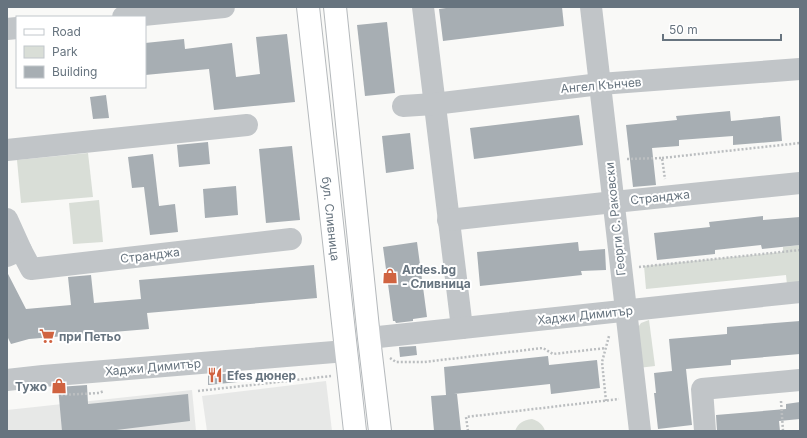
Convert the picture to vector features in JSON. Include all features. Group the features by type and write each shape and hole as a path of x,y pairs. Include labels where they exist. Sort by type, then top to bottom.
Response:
{"main road":[{"name":"бул. Сливница","path":"308,7 355,431"},
{"path":"335,7 380,431"}],"street":[{"path":"133,16 224,7"},
{"path":"423,7 462,328"},
{"name":"Георги С. Раковски","path":"591,7 621,269 621,311 636,397 640,431"},
{"name":"Ангел Кънчев","path":"403,106 434,104 600,84 800,69"},
{"path":"7,150 247,125"},
{"name":"Странджа","path":"448,220 800,183"},
{"name":"Странджа","path":"7,219 14,253 31,269 291,239"},
{"name":"Хаджи Димитър","path":"369,338 800,292"},
{"name":"Хаджи Димитър","path":"7,380 51,375 346,351"},
{"path":"705,431 702,389 790,381"}],"path":[{"path":"621,160 662,158 800,143"},
{"path":"662,158 667,196"},
{"path":"621,269 800,250"},
{"path":"606,401 602,362 621,311"},
{"path":"198,391 331,376"},
{"path":"783,431 790,381"},
{"path":"468,431 466,417 636,397"}],"shaded area":[{"path":"326,381 332,431 207,431 202,396"},
{"path":"192,390 196,431 7,431 7,410"}],"green space":[{"path":"88,153 93,197 21,203 17,160"},
{"path":"99,200 103,242 73,244 69,203"},
{"path":"800,245 800,284 787,285 786,275 646,289 644,266 783,252 783,247"},
{"path":"649,320 655,366 638,368 634,333 641,323"},
{"path":"532,419 540,423 545,431 515,431 521,422"}],"building":[{"path":"453,7 562,7 564,26 443,41 439,9"},
{"path":"387,22 395,93 365,96 357,25"},
{"path":"287,34 295,102 214,110 209,69 146,75 146,43 184,39 185,49 232,43 236,77 260,74 256,37"},
{"path":"106,95 109,118 93,119 90,97"},
{"path":"730,111 731,121 780,116 782,141 733,145 733,136 679,140 679,146 652,148 656,185 633,187 626,125 677,120 676,116"},
{"path":"579,115 583,145 474,159 470,128"},
{"path":"410,133 414,169 386,173 382,136"},
{"path":"208,142 210,164 179,167 177,145"},
{"path":"292,146 300,220 266,223 259,149"},
{"path":"153,154 159,206 175,204 178,232 150,235 144,187 132,188 128,157"},
{"path":"236,186 238,215 205,218 203,189"},
{"path":"763,216 763,220 800,217 800,245 762,249 761,245 715,250 715,254 657,260 654,233 710,227 709,222"},
{"path":"417,242 427,317 413,319 413,321 396,323 393,321 383,247"},
{"path":"578,242 579,251 605,249 606,270 581,271 582,275 480,286 477,252"},
{"path":"314,265 317,298 147,313 149,329 29,339 11,344 7,336 7,272 26,309 71,305 68,277 91,275 94,303 141,299 139,280"},
{"path":"800,321 800,354 731,360 731,365 686,369 692,425 658,429 654,393 656,393 654,373 672,371 669,339 727,334 727,327"},
{"path":"416,346 417,355 400,357 399,347"},
{"path":"548,356 549,365 597,360 600,388 551,394 550,384 454,394 457,394 461,431 434,431 431,396 446,395 444,367"},
{"path":"237,373 238,382 208,385 208,375"},
{"path":"87,385 88,404 188,394 190,421 108,431 62,431 58,387"},
{"path":"800,402 800,419 779,421 780,431 717,431 716,415 786,409 786,404"}],"place":[{"name":"Ardes.bg - Сливница","path":"390,276"},
{"name":"при Петьо","path":"47,336"},
{"name":"Efes дюнер","path":"215,375"},
{"name":"Тужо","path":"59,386"}]}
